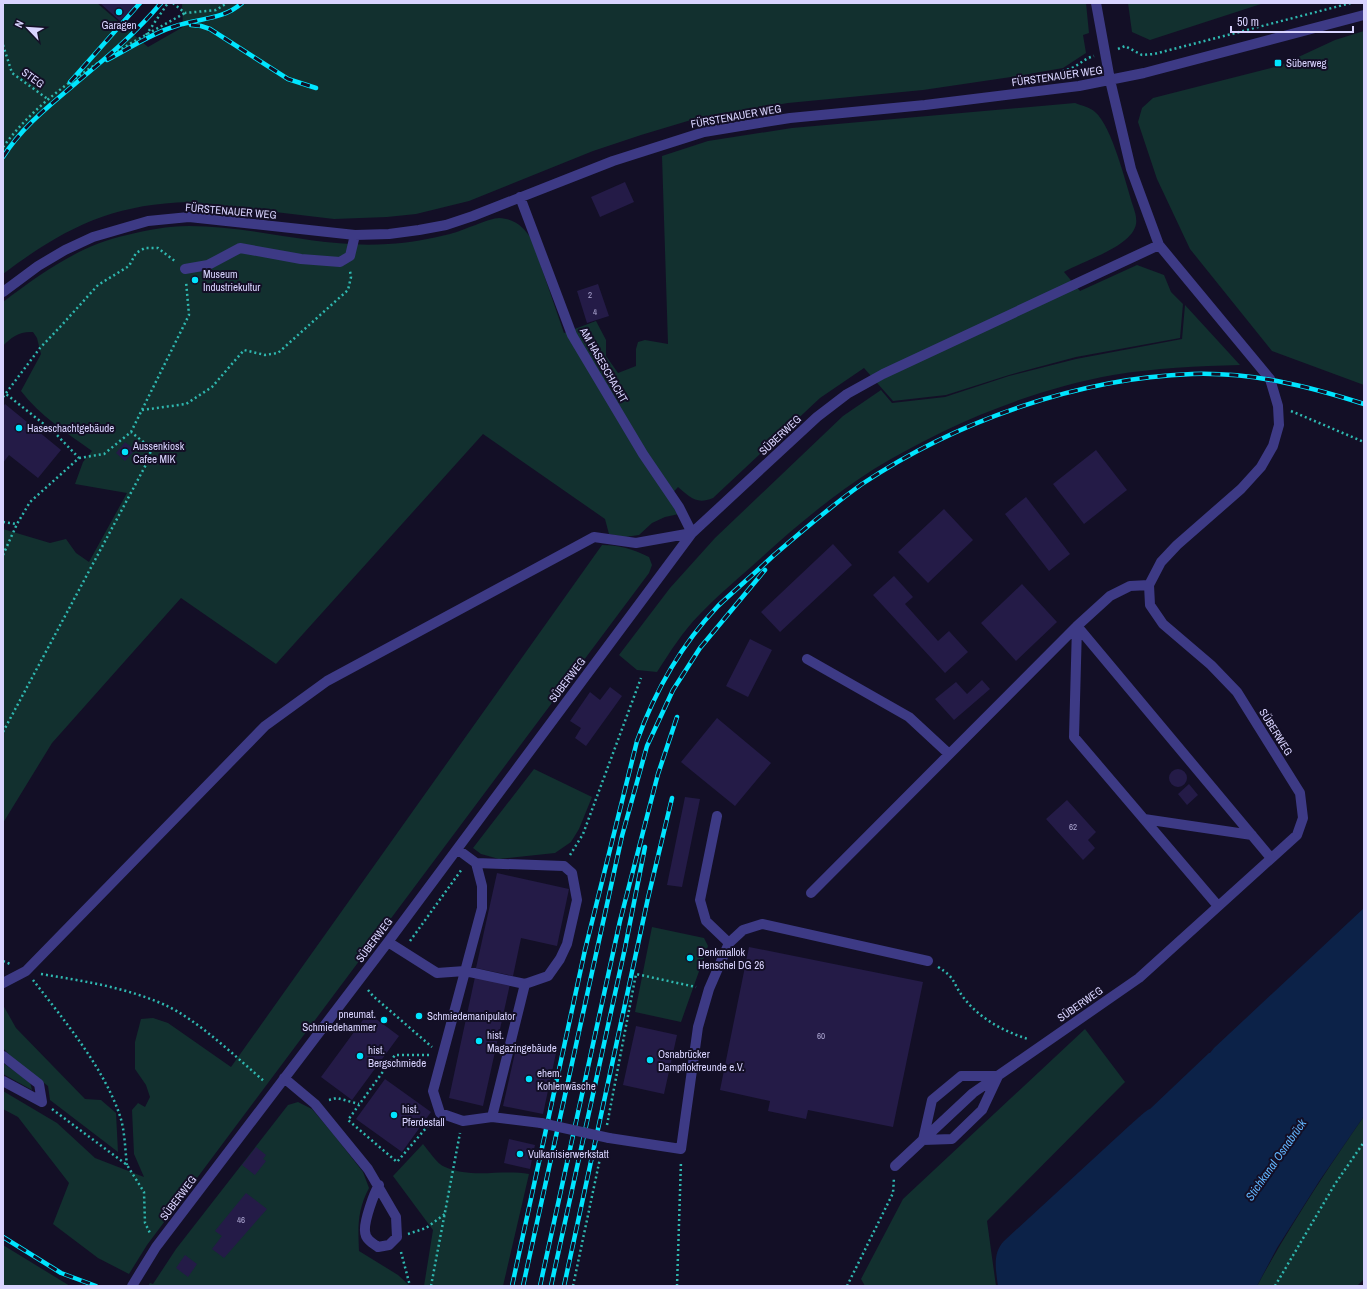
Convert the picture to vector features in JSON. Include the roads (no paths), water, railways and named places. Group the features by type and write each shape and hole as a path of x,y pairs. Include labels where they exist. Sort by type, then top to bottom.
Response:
{"street":[{"name":"FÜRSTENAUER WEG","path":"1096,3 1110,80"},
{"name":"FÜRSTENAUER WEG","path":"3,292 38,266 65,250 93,237 148,221 168,218 195,218 334,234 355,235 390,234 446,225 613,161 704,132 790,118 925,105 1079,86 1110,80 1364,15"},
{"name":"SÜBERWEG","path":"895,1166 973,1093 1139,978 1296,835 1303,818 1300,793 1237,692 1211,665 1163,624 1150,605 1149,585 1160,562 1177,544 1241,489 1261,467 1273,446 1279,425 1278,406 1270,379 1159,245 1131,169 1110,80"},
{"name":"AM HASESCHACHT","path":"520,197 572,334 643,454 679,507 692,533"},
{"path":"185,269 208,266 240,248 301,259 340,262 350,256 355,235"},
{"name":"SÜBERWEG","path":"134,1282 156,1247 388,942 692,533 817,417 847,394 890,371 1159,245"},
{"path":"3,983 26,971 265,726 327,680 594,537 636,543 692,533"},
{"path":"811,893 1077,626 1110,596 1130,586 1149,585"},
{"path":"1077,626 1074,737 1218,906"},
{"path":"1077,626 1271,858"},
{"path":"807,659 909,717 949,754"},
{"path":"717,816 700,900 706,921 729,943"},
{"path":"1144,819 1252,835"},
{"path":"457,849 472,861 482,886 482,908 433,1091 440,1113 463,1121 492,1118 541,1123 609,1138 681,1149 698,1027 708,990 729,943 743,930 762,924 928,962"},
{"path":"388,942 437,973 465,971 525,984 548,976 567,944 577,900 572,873 564,866 472,861"},
{"path":"492,1118 525,984"},
{"path":"3,1056 39,1084 42,1102 3,1081"},
{"path":"961,1076 998,1076 982,1110 952,1139 923,1140 932,1100 961,1076"},
{"path":"284,1078 315,1104 368,1168 379,1185 396,1217 397,1237 389,1245 378,1247 369,1241 364,1231 373,1195 379,1185"}],"water":[{"name":"Stichkanal Osnabrück","path":"1364,908 1364,1116 1320,1180 1277,1248 1257,1286 998,1286 996,1257 1000,1246 1004,1241 1129,1126 1150,1109"}],"railway":[{"path":"70,82 140,3"},
{"path":"3,157 10,146 36,117 120,45 161,3"},
{"path":"107,60 141,41 167,29 185,23 219,16 235,9 242,3"},
{"path":"191,25 210,29 288,79 316,88"},
{"path":"512,1286 585,950 637,741 652,704 670,669 692,637 718,606 795,537 862,484 899,461 937,441 1020,407 1063,394 1106,384 1149,377 1192,374 1236,375 1258,378 1322,391 1364,404"},
{"path":"523,1286 622,836 647,746 673,690 700,648 765,570"},
{"path":"540,1286 620,921 658,774 677,717"},
{"path":"564,1286 648,898 672,798"},
{"path":"551,1286 625,948 645,847"},
{"path":"3,1237 61,1273 96,1286"}],"place":[{"name":"Garagen","path":"119,12"},
{"name":"Süberweg","path":"1278,63"},
{"name":"Museum Industriekultur","path":"195,280"},
{"name":"Haseschachtgebäude","path":"19,428"},
{"name":"Aussenkiosk Cafee MIK","path":"125,452"},
{"name":"Denkmallok Henschel DG 26","path":"690,958"},
{"name":"Schmiedemanipulator","path":"419,1016"},
{"name":"pneumat. Schmiedehammer","path":"384,1020"},
{"name":"hist. Magazingebäude","path":"479,1041"},
{"name":"hist. Bergschmiede","path":"360,1056"},
{"name":"Osnabrücker Dampflokfreunde e.V.","path":"650,1060"},
{"name":"ehem. Kohlenwäsche","path":"529,1079"},
{"name":"hist. Pferdestall","path":"394,1115"},
{"name":"Vulkanisierwerkstatt","path":"520,1154"}]}
